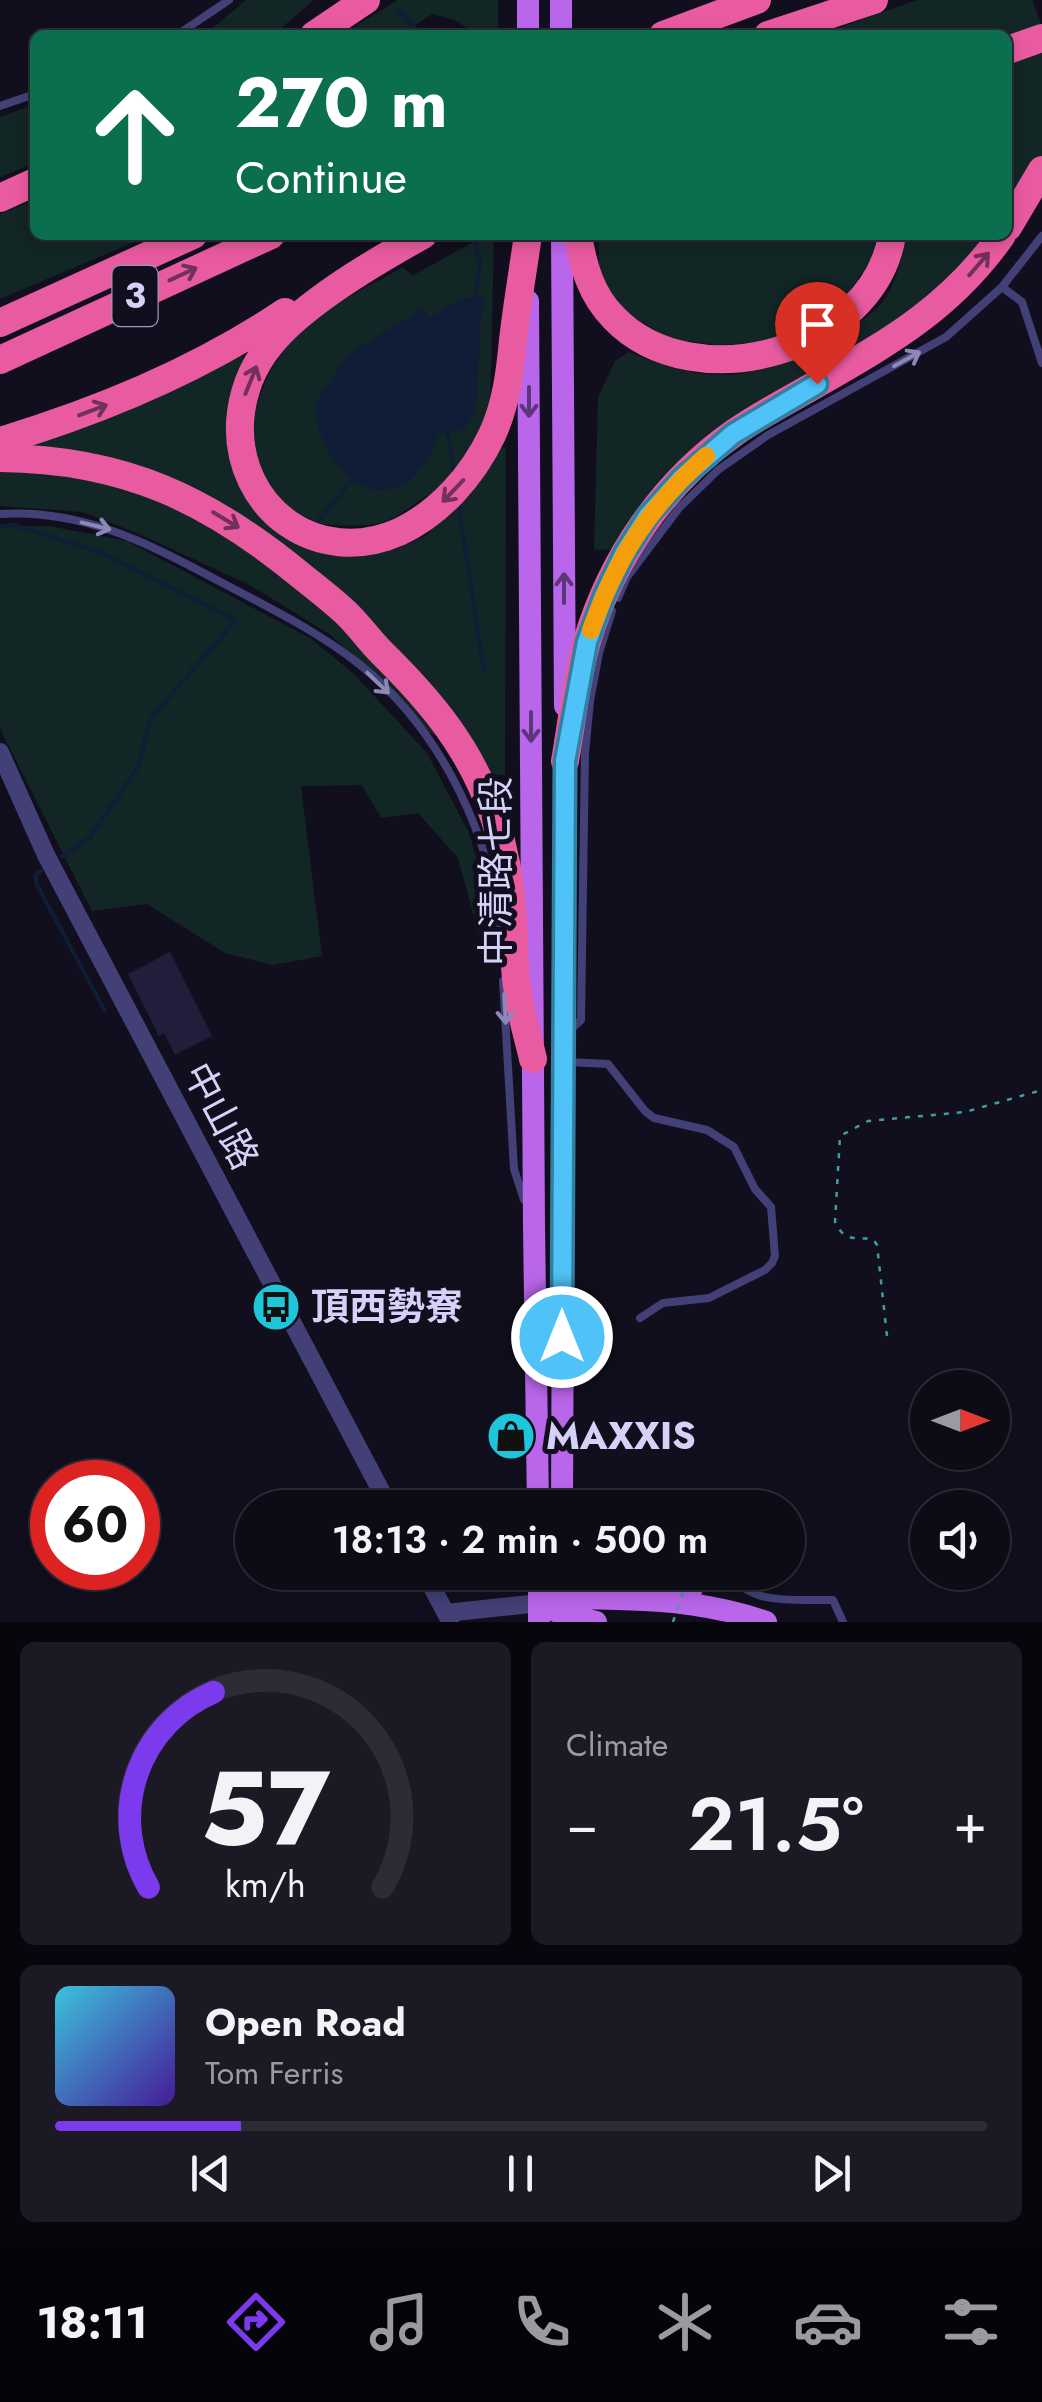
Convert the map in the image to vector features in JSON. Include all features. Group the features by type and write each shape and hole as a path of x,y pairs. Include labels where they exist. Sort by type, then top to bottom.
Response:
{"highway":[{"path":"304,30 333,0"},
{"path":"321,30 366,0"},
{"path":"678,30 757,0"},
{"path":"783,30 874,0"},
{"path":"1012,220 1042,170"},
{"path":"0,198 30,184"},
{"name":"3","path":"0,323 182,240"},
{"name":"3","path":"0,360 260,240"},
{"path":"414,240 356,274 302,314 270,344 248,384 240,427 251,484 271,509 310,535 341,542 387,536 432,510 461,482 491,438 504,404 527,240"},
{"path":"579,240 595,293 626,329 664,350 718,358 753,356 784,348 838,320 877,279 891,240"},
{"path":"565,761 587,642 617,568 648,516 682,478 733,434 901,335 933,311 998,240"},
{"path":"0,441 131,395 213,356 312,294 356,274"},
{"path":"0,458 105,470 158,486 212,512 263,545 346,613 416,686 463,750 494,818 511,890 517,990 532,1059"}],"main road":[{"path":"528,0 528,30"},
{"path":"561,30 562,0"},
{"name":"中清路七段","path":"528,240 538,1490"},
{"name":"中清路七段","path":"562,240 562,1490"},
{"path":"684,1590 705,1595 755,1618"},
{"path":"539,1613 663,1600 755,1618"},
{"path":"562,1611 596,1622"}],"street":[{"name":"中山路","path":"0,752 46,855 381,1490"},
{"path":"433,1590 448,1618 539,1613"}],"lane":[{"path":"185,30 229,0"},
{"path":"0,106 30,96"},
{"path":"564,1036 581,1020 584,753 590,701 599,654 627,577 679,508 718,470 768,435 946,337 1002,287 1042,236"},
{"path":"1002,287 1022,302 1042,363"},
{"path":"0,514 58,516 108,528 158,548 295,622 358,664 414,722 458,789 488,864 499,916 501,955"},
{"path":"502,974 514,1168 534,1226"},
{"path":"564,1062 608,1064 644,1111 654,1118 708,1130 727,1140 755,1189 771,1206 774,1256 765,1270 709,1298 663,1303 640,1318"},
{"path":"744,1590 771,1599 833,1600 844,1622"}],"path":[{"path":"887,1336 876,1245 873,1239 841,1234 834,1222 840,1136 868,1121 965,1112 1042,1090"},
{"path":"673,1622 684,1590"}],"green space":[{"path":"246,0 314,0 279,30 210,30"},
{"path":"398,0 498,0 498,30 470,30 455,20 432,14 408,30 349,30"},
{"path":"917,0 1032,0 1042,26 1012,40 1012,30 832,30"},
{"path":"1042,51 1042,159 1012,205 1012,60"},
{"path":"30,106 30,165 0,177 0,117"},
{"path":"30,202 30,240 139,240 0,299 0,214"},
{"path":"477,240 494,240 490,413 450,477 403,512 366,525 315,521 286,505 258,462 253,428 266,380 294,338 318,317 403,267 412,276"},
{"path":"599,240 876,240 871,260 834,313 774,341 719,345 669,339 625,311 606,289 599,269"},
{"path":"905,240 986,240 904,322 765,399 615,549 594,550 598,397 615,361 629,352 683,370 718,375 781,363 826,344 864,319 885,299"},
{"path":"240,351 247,367 248,491 356,550 394,550 427,535 448,514 496,445 506,448 505,775 486,774 464,730 223,509 21,450 21,442"},
{"path":"0,468 61,470 166,497 251,551 327,612 443,737 425,731 331,635 248,584 82,512 0,506"},
{"path":"0,526 49,526 127,541 310,638 353,673 427,753 469,833 487,894 495,954 483,950 458,858 418,813 381,818 362,785 301,786 322,956 273,965 225,953 147,904 92,911 0,729"}],"water":[{"path":"463,298 485,298 476,410 465,429 438,434 416,475 400,486 384,490 366,487 350,478 335,463 321,436 316,412 318,398 343,361 363,345 423,308 430,317"}],"building":[{"path":"170,952 212,1036 175,1055 164,1033 159,1036 128,974"}],"waterway":[{"path":"398,10 417,30"},
{"path":"474,303 480,264 475,240"},
{"path":"447,427 454,472"},
{"path":"314,526 352,480"},
{"path":"458,502 484,671"},
{"path":"0,526 14,525 100,552 236,620 151,718 138,767 90,837 62,857"},
{"path":"41,871 36,874 36,883 105,1011"}],"slow traffic":[{"path":"591,630 624,554 648,516 706,456"}],"place":[{"name":"頂西勢寮","path":"276,1307"},
{"name":"MAXXIS","path":"511,1436"}],"route":[{"path":"562,1337 565,761 587,642 624,554 648,516 682,478 733,434 817,384"}]}
